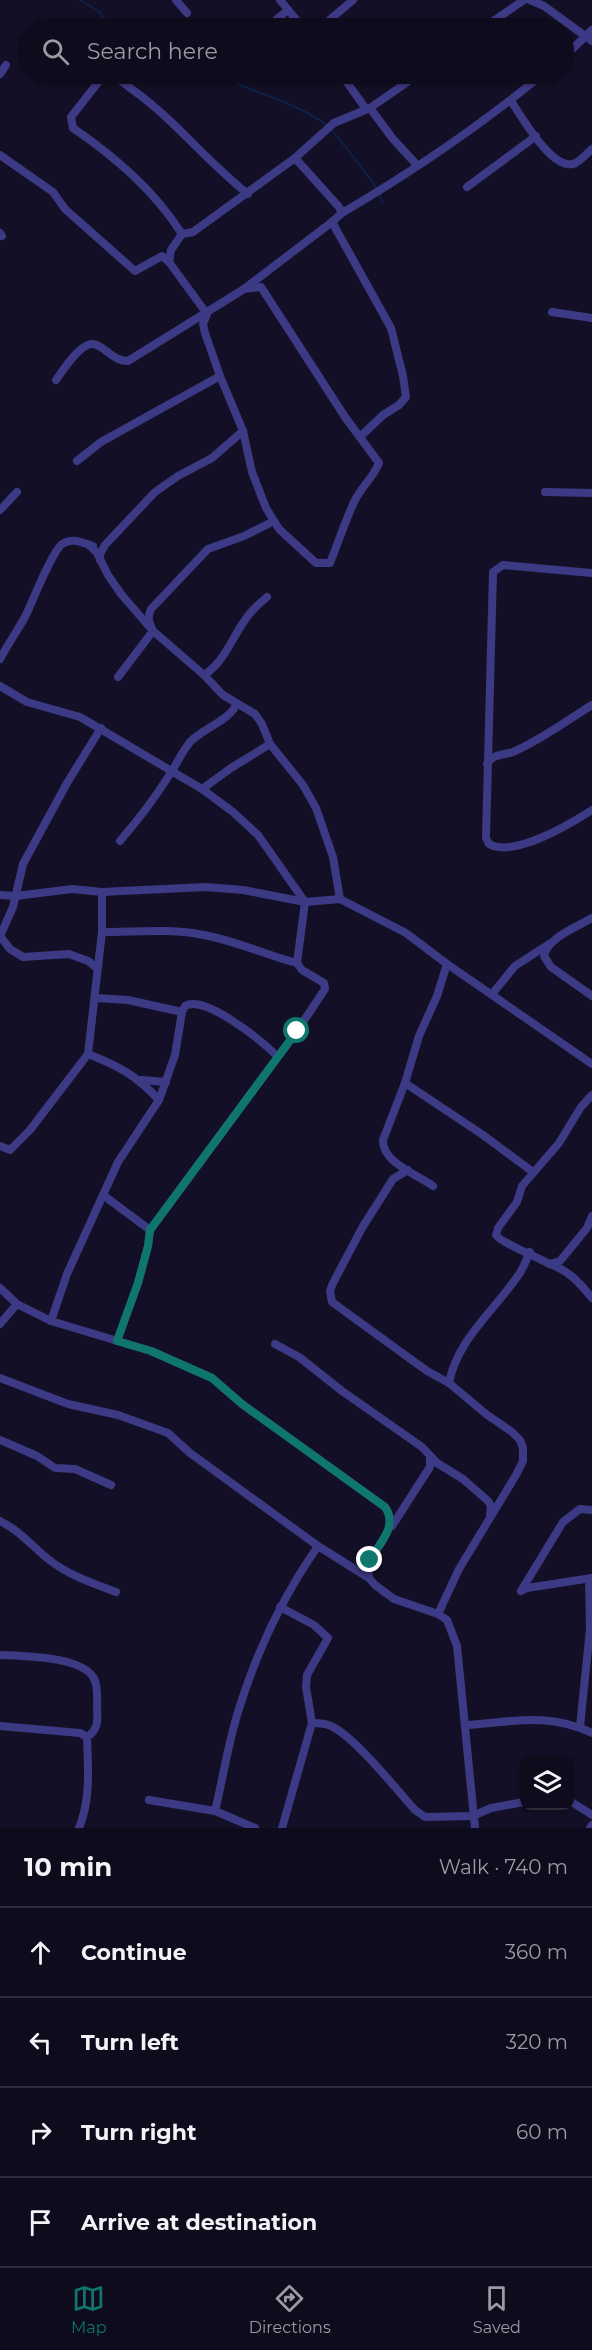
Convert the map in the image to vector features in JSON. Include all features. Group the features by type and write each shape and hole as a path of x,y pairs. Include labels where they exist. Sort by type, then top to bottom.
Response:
{"street":[{"path":"176,0 187,13"},
{"path":"280,0 295,18"},
{"path":"332,18 353,0"},
{"path":"498,18 524,0"},
{"path":"530,0 562,18"},
{"path":"278,18 288,10"},
{"path":"574,26 590,36 574,49"},
{"path":"0,74 6,65"},
{"path":"97,84 71,117 73,128 139,180 183,234"},
{"path":"124,84 143,97 179,128 217,167 248,194"},
{"path":"349,84 417,165"},
{"path":"0,154 53,192 65,209 135,271 165,259 183,234 193,232 248,194 295,158 334,123 368,109 404,84"},
{"path":"56,380 75,354 86,345 99,346 122,361 128,361 207,314 244,289 342,213 379,191 511,101 531,84"},
{"path":"511,101 551,157 571,165 592,149"},
{"path":"467,187 536,136"},
{"path":"295,158 342,213"},
{"path":"332,222 391,328 404,376 406,396 399,405 383,415 360,437"},
{"path":"165,259 207,314"},
{"path":"207,314 203,324 220,376 243,431 256,483 274,521 316,563 330,563 354,502 379,463 261,287 244,289"},
{"path":"552,312 592,318"},
{"path":"77,461 101,442 220,376"},
{"path":"100,560 105,544 155,492 178,476 212,458 243,431"},
{"path":"0,510 17,492"},
{"path":"545,492 592,493"},
{"path":"153,631 148,621 151,609 208,549 244,536 274,521"},
{"path":"0,660 38,591 54,554 62,545 70,540 97,548 105,544"},
{"path":"89,545 97,553 121,594 153,631 204,675 223,695 255,714 268,735 270,744 298,777 316,808 333,857 340,899"},
{"path":"592,573 502,566 493,572 485,833 489,844 500,848 538,840 569,825 592,810"},
{"path":"204,675 215,668 241,624 267,597"},
{"path":"118,677 153,631"},
{"path":"0,686 27,702 80,717 101,728 202,789 233,812 258,835 305,902 297,963"},
{"path":"120,842 153,801 191,741 229,715 235,710 236,704"},
{"path":"487,764 491,758 513,752 592,705"},
{"path":"97,968 88,961 69,954 23,957 10,949 0,936 16,896 23,864 67,783 101,728"},
{"path":"202,789 270,744"},
{"path":"0,895 16,896 72,889 102,892 206,887 243,890 305,902 340,899 406,933 592,1064"},
{"path":"0,1146 10,1150 30,1130 88,1054 102,932 102,892"},
{"path":"492,994 515,966 592,918"},
{"path":"102,932 202,934 297,963 302,970 324,983 325,989 150,1230 141,1274 117,1341"},
{"path":"552,943 545,951 546,961 592,996"},
{"path":"433,1186 390,1160 382,1147 419,1036 437,996 447,964"},
{"path":"96,998 128,1000 182,1012"},
{"path":"51,1321 67,1274 118,1162 159,1100 175,1055 185,1006 194,1004 225,1015 254,1035 277,1056"},
{"path":"88,1054 108,1061 141,1080 159,1100"},
{"path":"141,1080 166,1082"},
{"path":"405,1083 483,1135 533,1172"},
{"path":"592,1095 581,1107 559,1143 522,1186 517,1202 498,1228 496,1235 500,1241 530,1252 549,1264 561,1268 579,1281 592,1298"},
{"path":"408,1170 393,1179 363,1228 333,1283 330,1291 332,1302 427,1371 449,1383 512,1432 520,1440 523,1448 523,1461 520,1468 459,1569 438,1614"},
{"path":"103,1195 150,1230"},
{"path":"549,1264 565,1258 592,1216"},
{"path":"449,1383 454,1361 465,1343 519,1276 530,1252"},
{"path":"0,1288 18,1304 51,1321 151,1351 212,1378 242,1404 385,1507 392,1519 388,1532"},
{"path":"0,1324 18,1304"},
{"path":"274,1344 299,1357 342,1391 422,1447 430,1457 463,1479 488,1501 491,1506 489,1518"},
{"path":"0,1378 69,1404 118,1415 154,1426 168,1433 190,1453 318,1546 369,1578 394,1599 438,1614 447,1620 455,1637 475,1828"},
{"path":"0,1440 37,1456 55,1467 75,1469 111,1485"},
{"path":"369,1578 367,1568 370,1560 430,1467 430,1457"},
{"path":"580,1727 590,1629 590,1578 527,1588 521,1591 563,1522 580,1509 592,1510"},
{"path":"0,1521 21,1534 49,1560 116,1592"},
{"path":"215,1810 237,1714 248,1681 280,1607 318,1546"},
{"path":"280,1607 314,1625 328,1638 307,1675 306,1687 312,1723 282,1828"},
{"path":"0,1655 30,1656 66,1662 83,1668 91,1674 96,1682 97,1722 94,1732 87,1737"},
{"path":"466,1725 549,1719 580,1727 592,1733"},
{"path":"312,1723 333,1726 365,1755 415,1810 425,1817 473,1816 492,1808 520,1803"},
{"path":"0,1726 80,1733 87,1737"},
{"path":"80,1828 86,1811 88,1794 87,1737"},
{"path":"149,1800 215,1810 255,1828"},
{"path":"574,1803 592,1815"}],"waterway":[{"path":"80,0 100,12 103,18"},
{"path":"238,84 302,110 328,126"},
{"path":"332,130 372,181 383,203"}],"route":[{"path":"297,1031 150,1230 138,1283 117,1341 151,1351 212,1378 242,1404 385,1507 392,1519 391,1523 388,1532 370,1560"}]}
